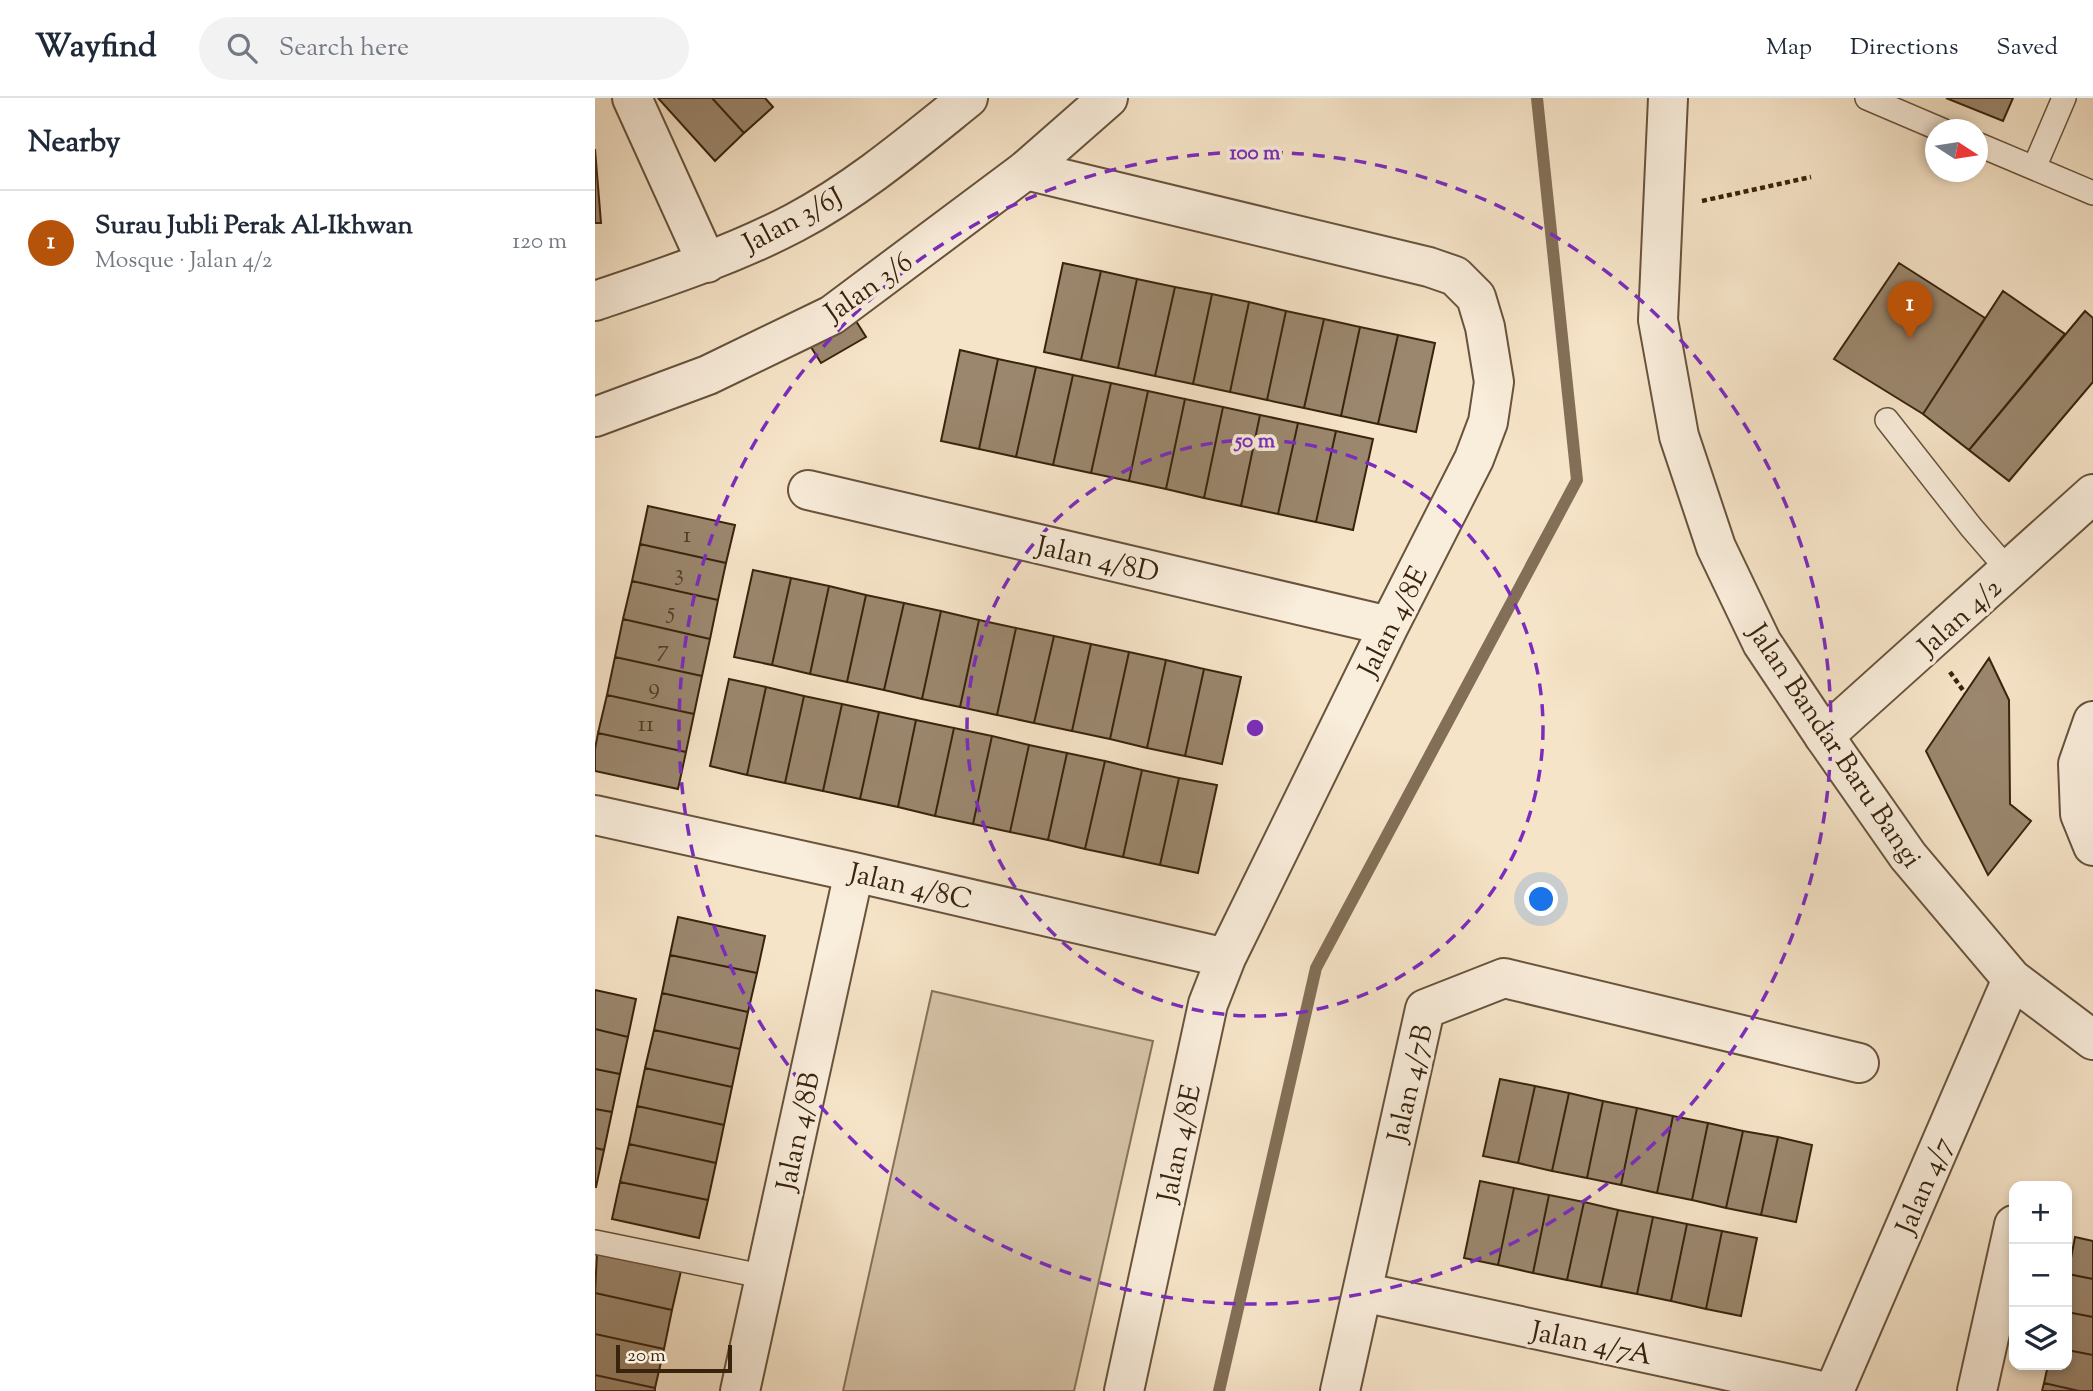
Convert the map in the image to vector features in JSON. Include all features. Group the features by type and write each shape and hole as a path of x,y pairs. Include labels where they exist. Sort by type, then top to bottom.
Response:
{"street":[{"path":"632,98 707,263"},
{"name":"Jalan 3/6J","path":"595,301 707,263 794,223 874,174 968,98"},
{"name":"Jalan 3/6","path":"595,417 708,375 832,315 1026,170 1108,98"},
{"name":"Jalan Bandar Baru Bangi","path":"1668,98 1658,320 1679,436 1721,559 1762,643 1908,856 2011,979 2093,1040"},
{"name":"Jalan 4/8E","path":"1026,170 1429,267 1455,276 1476,297 1485,327 1494,382 1488,422 1474,459 1226,958 1208,1004 1123,1391"},
{"name":"Jalan 4/8D","path":"808,490 1389,626"},
{"name":"Jalan 4/2","path":"1824,736 2093,494"},
{"path":"2093,721 2078,764 2080,814 2093,846"},
{"name":"Jalan 4/8C","path":"595,816 854,872 1226,958"},
{"name":"Jalan 4/8B","path":"740,1391 854,872"},
{"name":"Jalan 4/7B","path":"1340,1391 1425,1009 1504,978 1859,1063"},
{"name":"Jalan 4/7","path":"1834,1391 2011,979"},
{"path":"1977,1391 2010,1244"},
{"name":"Jalan 4/7A","path":"1362,1292 1822,1391"}],"lane":[{"path":"1867,98 1925,123"},
{"path":"2033,168 2064,98"},
{"path":"1988,149 2093,193"},
{"path":"1887,419 2009,571"},
{"path":"595,1242 766,1277"}],"path":[{"path":"1663,209 1811,177"}],"shaded area":[{"path":"932,991 1153,1041 1074,1391 843,1391"}],"building":[{"path":"658,98 712,98 744,133 715,161"},
{"path":"712,98 765,98 773,107 744,133"},
{"path":"1946,98 2013,98 2003,121"},
{"path":"595,149 601,223 595,223"},
{"path":"1063,263 1101,271 1081,360 1044,352"},
{"path":"1899,263 1985,318 1923,414 1834,359"},
{"path":"1101,271 1137,279 1118,368 1081,360"},
{"path":"1137,279 1175,287 1155,376 1118,368"},
{"path":"1175,287 1212,294 1193,384 1155,376"},
{"path":"2003,291 2065,334 1969,450 1923,414"},
{"path":"1212,294 1249,302 1230,392 1193,384"},
{"path":"1249,302 1286,311 1267,400 1230,392"},
{"path":"1286,311 1324,319 1304,408 1267,400"},
{"path":"2085,311 2093,318 2093,382 2009,481 1969,450"},
{"path":"1324,319 1360,327 1341,416 1304,408"},
{"path":"856,321 866,337 821,363 811,347"},
{"path":"1360,327 1398,335 1378,424 1341,416"},
{"path":"1398,335 1435,343 1416,432 1378,424"},
{"path":"960,350 998,359 979,449 941,441"},
{"path":"998,359 1036,367 1016,457 979,449"},
{"path":"1036,367 1073,375 1053,465 1016,457"},
{"path":"1073,375 1111,383 1091,473 1053,465"},
{"path":"1111,383 1148,391 1129,481 1091,473"},
{"path":"1148,391 1185,399 1166,489 1129,481"},
{"path":"1185,399 1223,407 1204,498 1166,489"},
{"path":"1223,407 1260,415 1241,506 1204,498"},
{"path":"1260,415 1298,423 1278,514 1241,506"},
{"path":"1298,423 1336,431 1316,522 1278,514"},
{"path":"1336,431 1373,439 1353,530 1316,522"},
{"path":"648,506 735,525 726,563 640,544"},
{"path":"640,544 726,563 718,600 632,581"},
{"path":"753,570 791,578 772,665 734,657"},
{"path":"791,578 829,586 810,674 772,665"},
{"path":"632,581 718,600 710,639 623,619"},
{"path":"829,586 866,595 847,682 810,674"},
{"path":"866,595 904,603 884,690 847,682"},
{"path":"904,603 941,611 922,699 884,690"},
{"path":"941,611 979,620 960,707 922,699"},
{"path":"623,619 710,639 702,676 615,657"},
{"path":"979,620 1016,628 997,715 960,707"},
{"path":"1016,628 1054,636 1034,723 997,715"},
{"path":"1054,636 1091,644 1072,731 1034,723"},
{"path":"1091,644 1129,652 1110,739 1072,731"},
{"path":"1129,652 1166,660 1147,748 1110,739"},
{"path":"615,657 702,676 694,714 607,695"},
{"path":"1989,658 2009,700 2010,804 2031,821 1988,875 1926,751"},
{"path":"1166,660 1204,669 1185,756 1147,748"},
{"path":"1204,669 1241,677 1222,764 1185,756"},
{"path":"729,679 766,687 747,775 710,766"},
{"path":"766,687 804,696 785,783 747,775"},
{"path":"607,695 694,714 686,752 598,733"},
{"path":"804,696 842,704 823,791 785,783"},
{"path":"842,704 879,712 860,799 823,791"},
{"path":"879,712 916,720 898,807 860,799"},
{"path":"916,720 954,728 935,816 898,807"},
{"path":"954,728 992,736 973,824 935,816"},
{"path":"598,733 686,752 678,789 595,771"},
{"path":"992,736 1029,745 1010,832 973,824"},
{"path":"1029,745 1067,753 1048,840 1010,832"},
{"path":"1067,753 1105,761 1085,849 1048,840"},
{"path":"1105,761 1142,770 1123,857 1085,849"},
{"path":"1142,770 1179,778 1160,865 1123,857"},
{"path":"1179,778 1217,785 1198,873 1160,865"},
{"path":"678,917 765,936 757,973 670,955"},
{"path":"670,955 757,973 748,1012 662,993"},
{"path":"595,990 636,999 628,1037 595,1029"},
{"path":"662,993 748,1012 740,1049 654,1030"},
{"path":"595,1029 628,1037 620,1074 595,1069"},
{"path":"654,1030 740,1049 732,1087 645,1068"},
{"path":"645,1068 732,1087 724,1125 637,1106"},
{"path":"595,1069 620,1074 612,1112 595,1109"},
{"path":"1500,1079 1535,1086 1518,1163 1483,1156"},
{"path":"1535,1086 1569,1093 1552,1171 1518,1163"},
{"path":"1569,1093 1603,1101 1587,1178 1552,1171"},
{"path":"1603,1101 1637,1108 1621,1185 1587,1178"},
{"path":"637,1106 724,1125 716,1163 629,1144"},
{"path":"1637,1108 1673,1116 1657,1193 1621,1185"},
{"path":"595,1109 612,1112 604,1150 595,1148"},
{"path":"1673,1116 1708,1123 1692,1200 1657,1193"},
{"path":"1708,1123 1743,1131 1726,1208 1692,1200"},
{"path":"1743,1131 1778,1137 1761,1215 1726,1208"},
{"path":"1778,1137 1812,1145 1796,1222 1761,1215"},
{"path":"629,1144 716,1163 708,1200 620,1182"},
{"path":"595,1148 604,1150 596,1187 595,1187"},
{"path":"1480,1181 1514,1188 1498,1265 1464,1258"},
{"path":"620,1182 708,1200 699,1238 612,1219"},
{"path":"1514,1188 1549,1195 1533,1273 1498,1265"},
{"path":"1549,1195 1584,1202 1567,1280 1533,1273"},
{"path":"1584,1202 1618,1210 1601,1287 1567,1280"},
{"path":"1618,1210 1653,1217 1637,1294 1601,1287"},
{"path":"1653,1217 1687,1224 1671,1301 1637,1294"},
{"path":"1687,1224 1722,1231 1706,1309 1671,1301"},
{"path":"1722,1231 1757,1238 1741,1316 1706,1309"},
{"path":"2075,1237 2093,1241 2093,1279 2072,1275"},
{"path":"597,1253 681,1271 672,1310 595,1293"},
{"path":"2072,1275 2093,1279 2093,1317 2072,1313"},
{"path":"595,1293 672,1310 664,1349 595,1334"},
{"path":"2072,1313 2093,1317 2093,1355 2072,1351"},
{"path":"595,1334 664,1349 655,1388 595,1375"},
{"path":"2072,1351 2093,1355 2093,1391 2079,1391 2044,1383 2047,1370 2072,1370"},
{"path":"595,1375 655,1388 655,1391 595,1391"},
{"path":"2044,1383 2079,1391 2042,1391"}],"waterway":[{"path":"1219,1391 1316,968 1577,480 1537,98"}],"place":[{"name":"Surau Jubli Perak Al-Ikhwan","path":"1910,339"}]}
